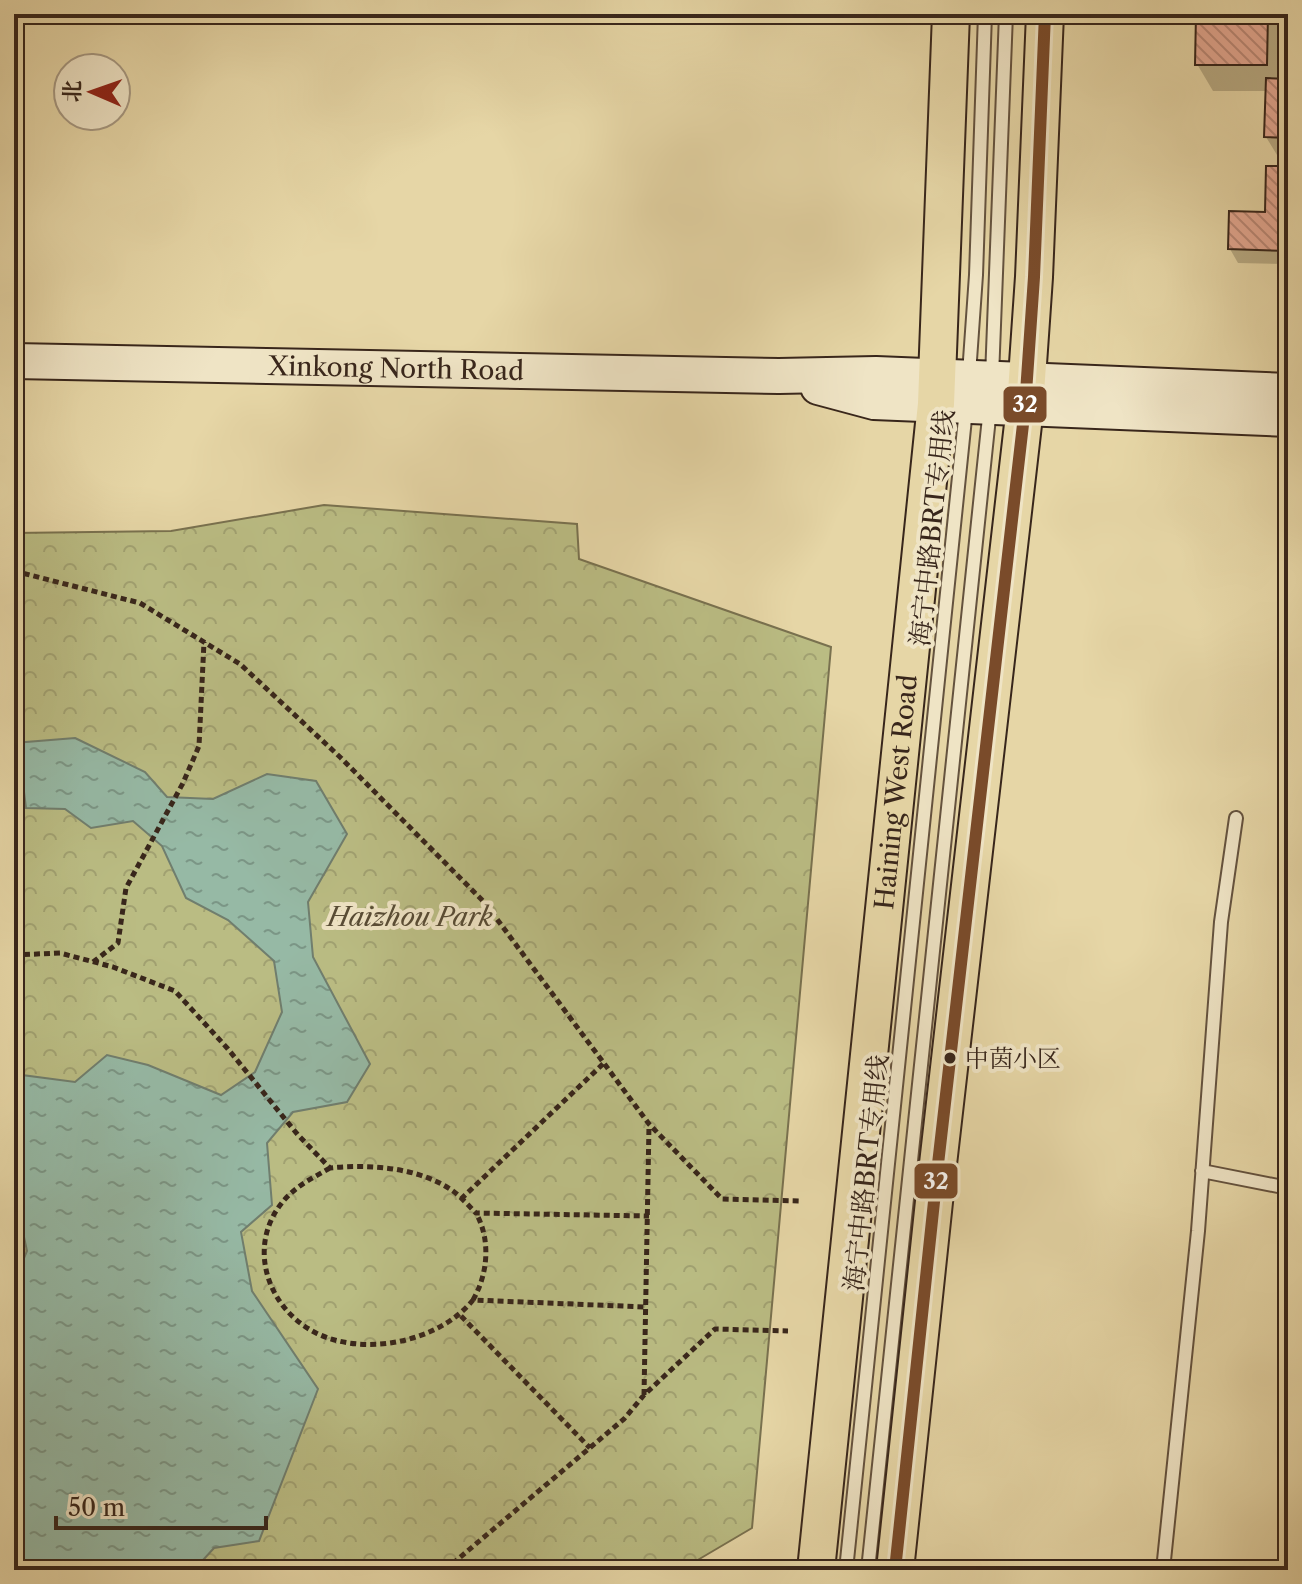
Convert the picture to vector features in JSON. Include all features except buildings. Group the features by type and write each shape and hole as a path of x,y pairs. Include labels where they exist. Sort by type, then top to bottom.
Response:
{"main road":[{"name":"Haining West Road","path":"895,1570 938,1164 980,392 951,14"},
{"name":"Haining West Road","path":"816,1570 980,392 1045,14"},
{"name":"Xinkong North Road","path":"14,361 779,376 876,374 980,392 1288,419"},
{"name":"Xinkong North Road","path":"980,392 1288,391"}],"lane":[{"name":"海宁中路BRT专用线","path":"846,1570 980,392 976,275 985,14"},
{"name":"海宁中路BRT专用线","path":"868,1570 980,392 1006,14"},
{"path":"1163,1570 1202,1171 1221,922 1236,818"},
{"path":"1202,1171 1288,1188"}],"path":[{"path":"14,571 140,603 240,664 341,758 485,903 649,1124 722,1199 801,1201"},
{"path":"93,962 118,943 126,888 183,783 199,746 204,642"},
{"path":"14,955 60,953 175,991 330,1168"},
{"path":"461,1199 604,1063"},
{"path":"644,1395 649,1124"},
{"path":"380,1167 405,1172 452,1190 461,1199 476,1213 483,1230 486,1260 480,1289 473,1300 461,1316 436,1331 414,1339 375,1343 339,1341 316,1332 290,1314 266,1275 263,1255 265,1234 274,1213 289,1195 330,1168 380,1167"},
{"path":"476,1213 649,1216"},
{"path":"473,1300 646,1307"},
{"path":"461,1316 590,1448"},
{"path":"445,1570 624,1419 644,1395 715,1329 788,1331"}],"green space":[{"name":"Haizhou Park","path":"324,505 577,524 579,559 831,647 752,1528 696,1561 695,1570 14,1570 14,533 171,531"}],"water":[{"path":"75,738 145,772 167,797 213,799 267,774 316,781 347,834 308,902 313,957 370,1064 347,1102 293,1112 267,1143 272,1205 241,1232 252,1291 318,1389 259,1541 214,1548 194,1570 14,1570 14,1282 27,1251 14,1191 14,1074 75,1082 107,1055 148,1065 221,1095 255,1072 282,1012 274,961 228,920 186,898 162,846 133,821 91,828 65,809 26,808 24,792 14,791 14,743"}],"transit line":[{"name":"32","path":"895,1570 1025,407 1045,14"}],"place":[{"name":"中茵小区","path":"950,1058"}]}
